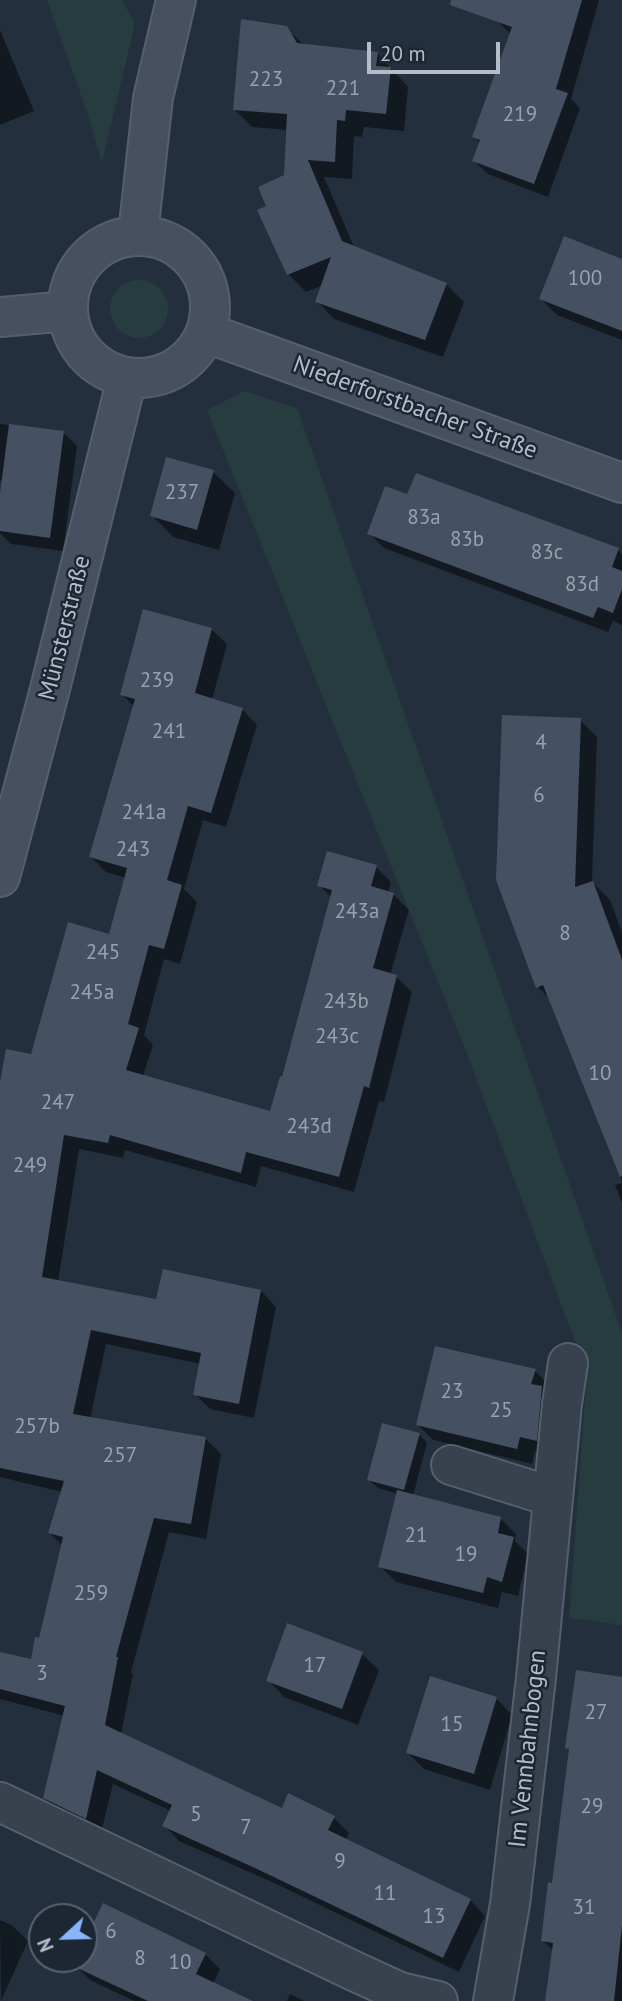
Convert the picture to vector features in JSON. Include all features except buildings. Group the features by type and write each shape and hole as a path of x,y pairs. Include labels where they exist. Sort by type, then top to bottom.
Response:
{"street":[{"path":"138,234 153,98 176,0"},
{"path":"138,234 165,240 185,252 200,271 211,302 207,333 195,356 174,370 153,377 127,378 104,370 86,356 72,335 68,311 72,282 88,258 113,241 138,234"},
{"path":"0,317 68,311"},
{"name":"Niederforstbacher Straße","path":"207,333 622,483"},
{"name":"Münsterstraße","path":"0,877 127,378"},
{"name":"Im Vennbahnbogen","path":"493,2001 510,1904 568,1363"},
{"path":"451,1465 553,1497"},
{"path":"0,1802 400,1992 438,2001"}],"green space":[{"path":"47,0 122,0 135,24 102,163 87,112"},
{"path":"133,280 145,280 160,288 168,303 168,315 160,330 145,338 133,338 118,330 110,315 110,303 118,288"},
{"path":"244,391 297,408 622,1333 622,1625 569,1618 587,1373 467,1054 207,410"}]}
